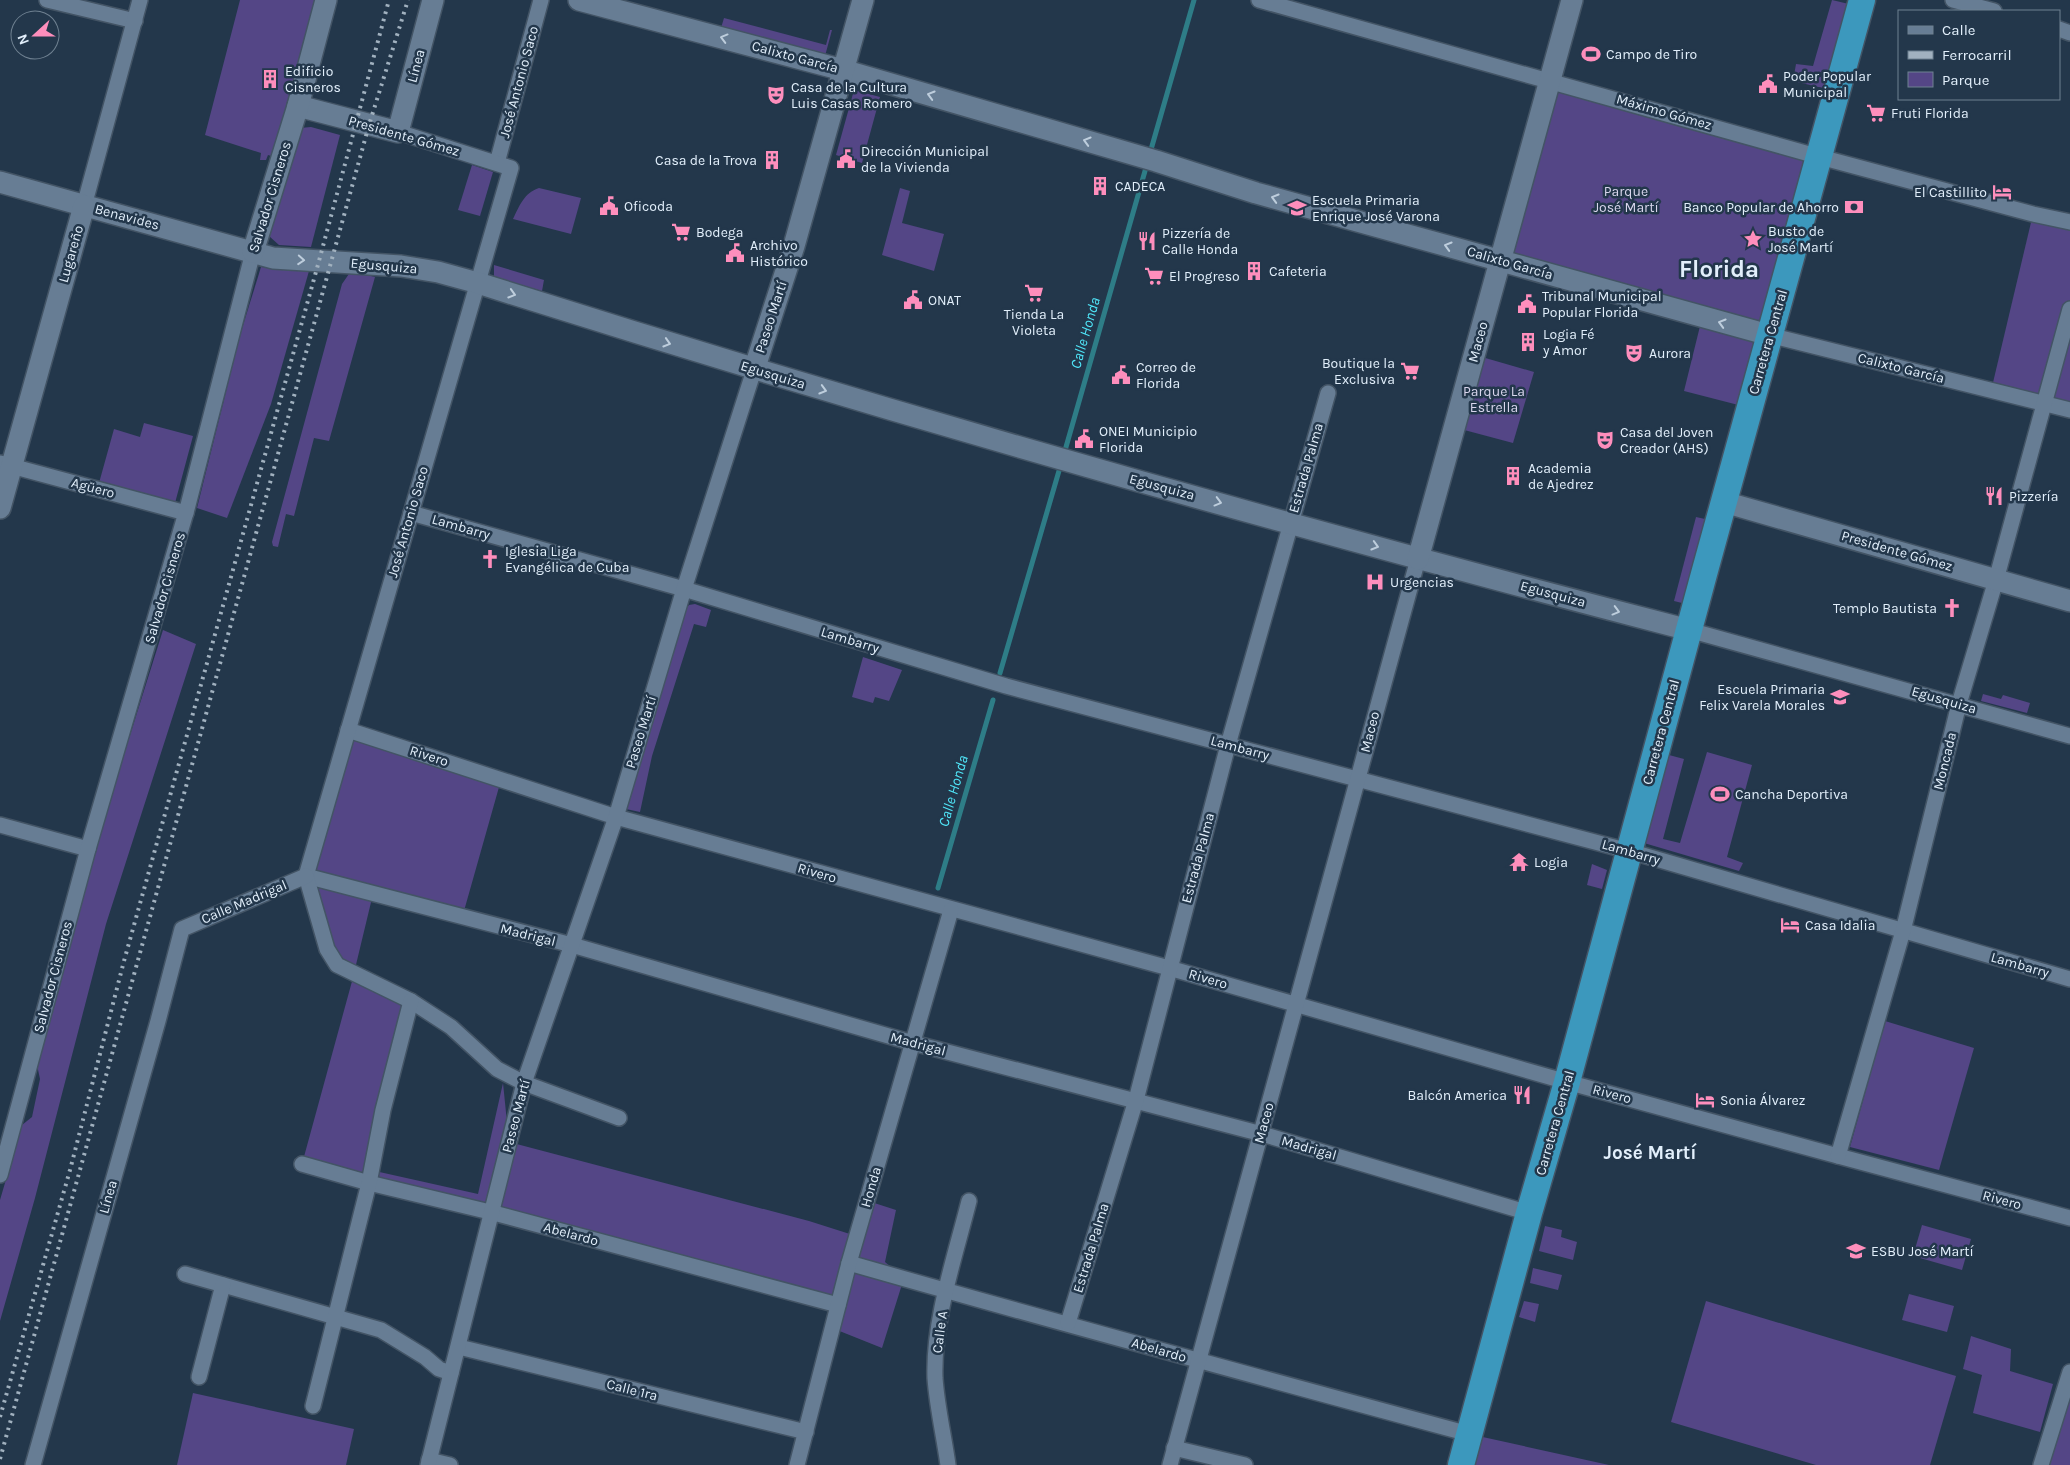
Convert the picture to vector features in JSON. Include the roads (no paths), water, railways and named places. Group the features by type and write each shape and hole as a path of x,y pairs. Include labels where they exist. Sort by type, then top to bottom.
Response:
{"highway":[{"name":"Carretera Central","path":"1461,1465 1529,1213 1568,1082 1689,630 1862,0"}],"main road":[{"name":"Salvador Cisneros","path":"253,252 298,106 326,0"},
{"name":"Línea","path":"398,132 433,0"},
{"name":"Calixto García","path":"579,0 843,70 1148,159 1256,193 1770,335"},
{"name":"Paseo Martí","path":"754,370 794,246 863,0"},
{"name":"Maceo","path":"1418,559 1572,0"},
{"name":"Presidente Gómez","path":"298,106 398,132"},
{"name":"Benavides","path":"0,182 253,252"},
{"name":"Lugareño","path":"0,508 6,465 84,206"},
{"name":"Egusquiza","path":"253,252 273,258 401,266 438,272 754,370 1049,456 1418,559 1689,630"},
{"name":"Presidente Gómez","path":"1724,502 2070,601"}],"street":[{"path":"47,0 134,22"},
{"name":"Lugareño","path":"84,206 140,0"},
{"name":"José Antonio Saco","path":"306,876 478,283 541,0"},
{"name":"Máximo Gómez","path":"1259,0 1820,156 2033,214 2070,222"},
{"path":"1953,0 1990,10"},
{"name":"Presidente Gómez","path":"398,132 504,165"},
{"name":"Salvador Cisneros","path":"0,1175 6,1130 186,513 253,252"},
{"name":"Moncada","path":"1838,1156 1903,931 1959,704 1996,580 2070,309"},
{"name":"Calixto García","path":"1770,335 2070,410"},
{"name":"Paseo Martí","path":"428,1462 459,1347 490,1212 524,1083 616,817 684,589 754,370"},
{"name":"Estrada Palma","path":"1068,1323 1136,1100 1228,745 1328,392"},
{"name":"Agüero","path":"6,465 186,513"},
{"name":"Lambarry","path":"411,513 684,589 1006,686 1629,851 2070,979"},
{"name":"Maceo","path":"1170,1465 1418,559"},
{"name":"Egusquiza","path":"1689,630 2070,736"},
{"name":"Rivero","path":"348,730 616,817 1169,968 1568,1082 2070,1218"},
{"path":"0,825 88,849"},
{"path":"306,876 326,949 337,965 411,1001 451,1027 497,1069 524,1083 619,1118"},
{"name":"Calle Madrigal","path":"182,928 306,876"},
{"name":"Madrigal","path":"306,876 572,946 913,1043 1262,1134 1529,1213"},
{"name":"Honda","path":"797,1465 849,1263 951,910"},
{"name":"Línea","path":"33,1465 156,1030 182,928"},
{"path":"313,1406 369,1183 383,1110 411,1001"},
{"name":"Abelardo","path":"302,1164 838,1305"},
{"name":"Calle A","path":"948,1465 935,1379 936,1352 939,1325 969,1201"},
{"name":"Abelardo","path":"849,1263 947,1292 1068,1323 1197,1361 1469,1434"},
{"path":"186,1274 381,1330 425,1357 438,1369 451,1373"},
{"path":"199,1377 223,1285"},
{"name":"Calle 1ra","path":"459,1347 806,1432"},
{"path":"2041,1465 2070,1372"},
{"path":"1174,1448 1245,1465"},
{"path":"428,1462 450,1465"}],"waterway":[{"name":"Calle Honda","path":"1150,153 1194,0"},
{"name":"Calle Honda","path":"1064,454 1147,164"},
{"name":"Calle Honda","path":"1000,673 1061,464"},
{"name":"Calle Honda","path":"938,888 993,700"}],"railway":[{"path":"0,1417 70,1170 124,961 319,261 389,0"},
{"path":"0,1459 369,125 408,0"}],"place":[{"name":"Campo de Tiro","path":"1591,54"},
{"name":"Edificio Cisneros","path":"270,79"},
{"name":"Poder Popular Municipal","path":"1768,84"},
{"name":"Casa de la Cultura Luis Casas Romero","path":"776,95"},
{"name":"Fruti Florida","path":"1876,113"},
{"name":"Dirección Municipal de la Vivienda","path":"846,159"},
{"name":"Casa de la Trova","path":"772,160"},
{"name":"CADECA","path":"1100,186"},
{"name":"El Castillito","path":"2002,192"},
{"name":"Oficoda","path":"609,206"},
{"name":"Banco Popular de Ahorro","path":"1854,207"},
{"name":"Escuela Primaria Enrique José Varona","path":"1297,208"},
{"name":"Bodega","path":"681,232"},
{"name":"Busto de José Martí","path":"1753,239"},
{"name":"Pizzería de Calle Honda","path":"1147,241"},
{"name":"Archivo Histórico","path":"735,253"},
{"name":"Cafeteria","path":"1254,271"},
{"name":"El Progreso","path":"1154,276"},
{"name":"Tienda La Violeta","path":"1034,293"},
{"name":"ONAT","path":"913,300"},
{"name":"Tribunal Municipal Popular Florida","path":"1527,304"},
{"name":"Logia Fé y Amor","path":"1528,342"},
{"name":"Aurora","path":"1634,353"},
{"name":"Boutique la Exclusiva","path":"1410,371"},
{"name":"Correo de Florida","path":"1121,375"},
{"name":"ONEI Municipio Florida","path":"1084,439"},
{"name":"Casa del Joven Creador (AHS)","path":"1605,440"},
{"name":"Academia de Ajedrez","path":"1513,476"},
{"name":"Pizzería","path":"1994,496"},
{"name":"Iglesia Liga Evangélica de Cuba","path":"490,559"},
{"name":"Urgencias","path":"1375,582"},
{"name":"Templo Bautista","path":"1952,608"},
{"name":"Escuela Primaria Felix Varela Morales","path":"1840,697"},
{"name":"Cancha Deportiva","path":"1720,794"},
{"name":"Logia","path":"1519,862"},
{"name":"Casa Idalia","path":"1790,925"},
{"name":"Balcón America","path":"1522,1095"},
{"name":"Sonia Álvarez","path":"1705,1100"},
{"name":"ESBU José Martí","path":"1856,1251"}],"district":[{"name":"Florida","path":"1719,269"},
{"name":"José Martí","path":"1650,1153"}],"park label":[{"name":"Parque José Martí","path":"1626,200"},
{"name":"Parque La Estrella","path":"1494,400"}]}
